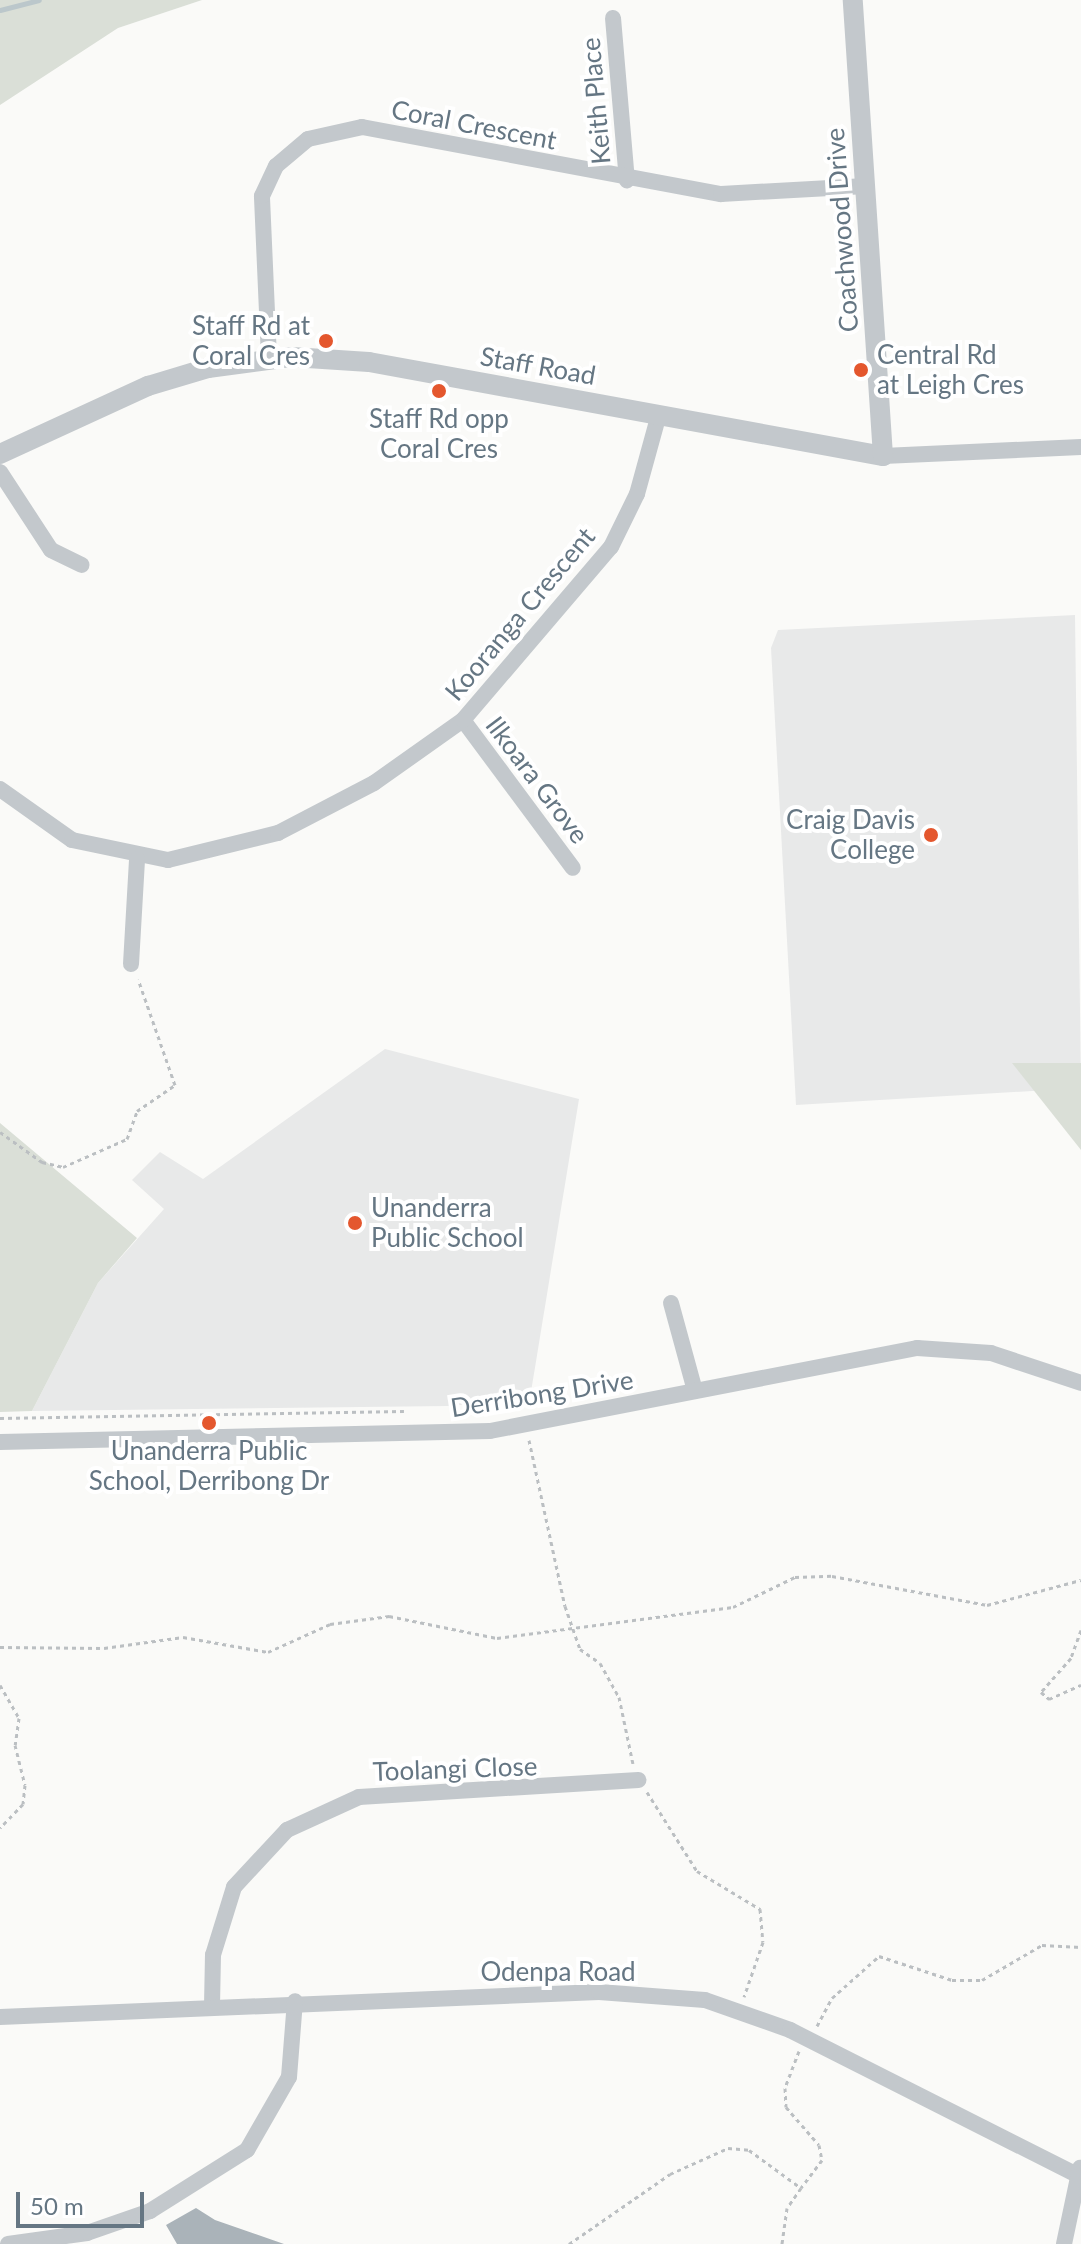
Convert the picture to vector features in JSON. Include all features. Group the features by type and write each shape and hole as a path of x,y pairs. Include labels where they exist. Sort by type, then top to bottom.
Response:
{"street":[{"name":"Coachwood Drive","path":"853,0 883,456"},
{"name":"Keith Place","path":"613,18 627,180"},
{"name":"Coral Crescent","path":"269,358 262,196 276,166 308,139 362,127 627,180 721,194 866,186"},
{"name":"Staff Road","path":"0,454 148,386 269,358 369,362 883,456 1081,447"},
{"name":"Kooranga Crescent","path":"0,789 72,840 137,859 223,851 278,833 374,783 463,720 611,547 637,494 659,414"},
{"path":"0,472 51,550 82,565"},
{"name":"Ilkoara Grove","path":"463,720 573,868"},
{"path":"131,964 137,859"},
{"path":"671,1303 695,1391"},
{"name":"Derribong Drive","path":"0,1442 449,1434 527,1426 917,1348 991,1353 1081,1383"},
{"name":"Toolangi Close","path":"212,2006 213,1955 234,1887 287,1830 359,1797 638,1780"},
{"name":"Odenpa Road","path":"0,2017 295,2001 599,1992 705,2000 810,2040 1079,2171"},
{"path":"0,2236 14,2243 87,2233 150,2211 247,2150 289,2077 295,2001"},
{"path":"1064,2244 1079,2171"}],"path":[{"path":"0,1132 42,1162 63,1167 127,1139 137,1111 175,1085 131,964"},
{"path":"0,1418 404,1411"},
{"path":"527,1426 544,1527 580,1649 615,1687 638,1780 697,1871 760,1909 763,1942 739,2011"},
{"path":"0,1647 104,1648 183,1637 268,1652 330,1624 389,1616 497,1638 572,1623 733,1607 795,1577 832,1576 987,1605 1081,1580"},
{"path":"1081,1630 1071,1658 1041,1692 1049,1699 1081,1685"},
{"path":"0,1685 19,1718 15,1745 25,1785 23,1804 0,1828"},
{"path":"782,2244 787,2208 822,2160 819,2145 786,2107 785,2088 832,1998 879,1956 952,1980 982,1980 1042,1945 1081,1947"},
{"path":"569,2244 670,2174 728,2148 749,2150 801,2188"}],"shaded area":[{"path":"0,0 202,0 118,28 0,105"},
{"name":"Craig Davis College","path":"1075,615 1081,1088 796,1105 771,648 778,630"},
{"name":"Unanderra Public School","path":"385,1049 579,1099 530,1398 448,1406 32,1411 98,1283 164,1209 132,1180 160,1152 203,1179"},
{"path":"1012,1063 1081,1063 1081,1150"},
{"path":"0,1123 137,1238 98,1283 32,1411 0,1412"}],"building":[{"path":"196,2208 215,2220 284,2244 177,2244 166,2225"}],"waterway":[{"path":"0,10 39,0"}],"place":[{"name":"Staff Rd at Coral Cres","path":"326,341"},
{"name":"Central Rd at Leigh Cres","path":"861,370"},
{"name":"Staff Rd opp Coral Cres","path":"439,391"},
{"name":"Craig Davis College","path":"931,835"},
{"name":"Unanderra Public School","path":"355,1223"},
{"name":"Unanderra Public School, Derribong Dr","path":"209,1423"}]}
